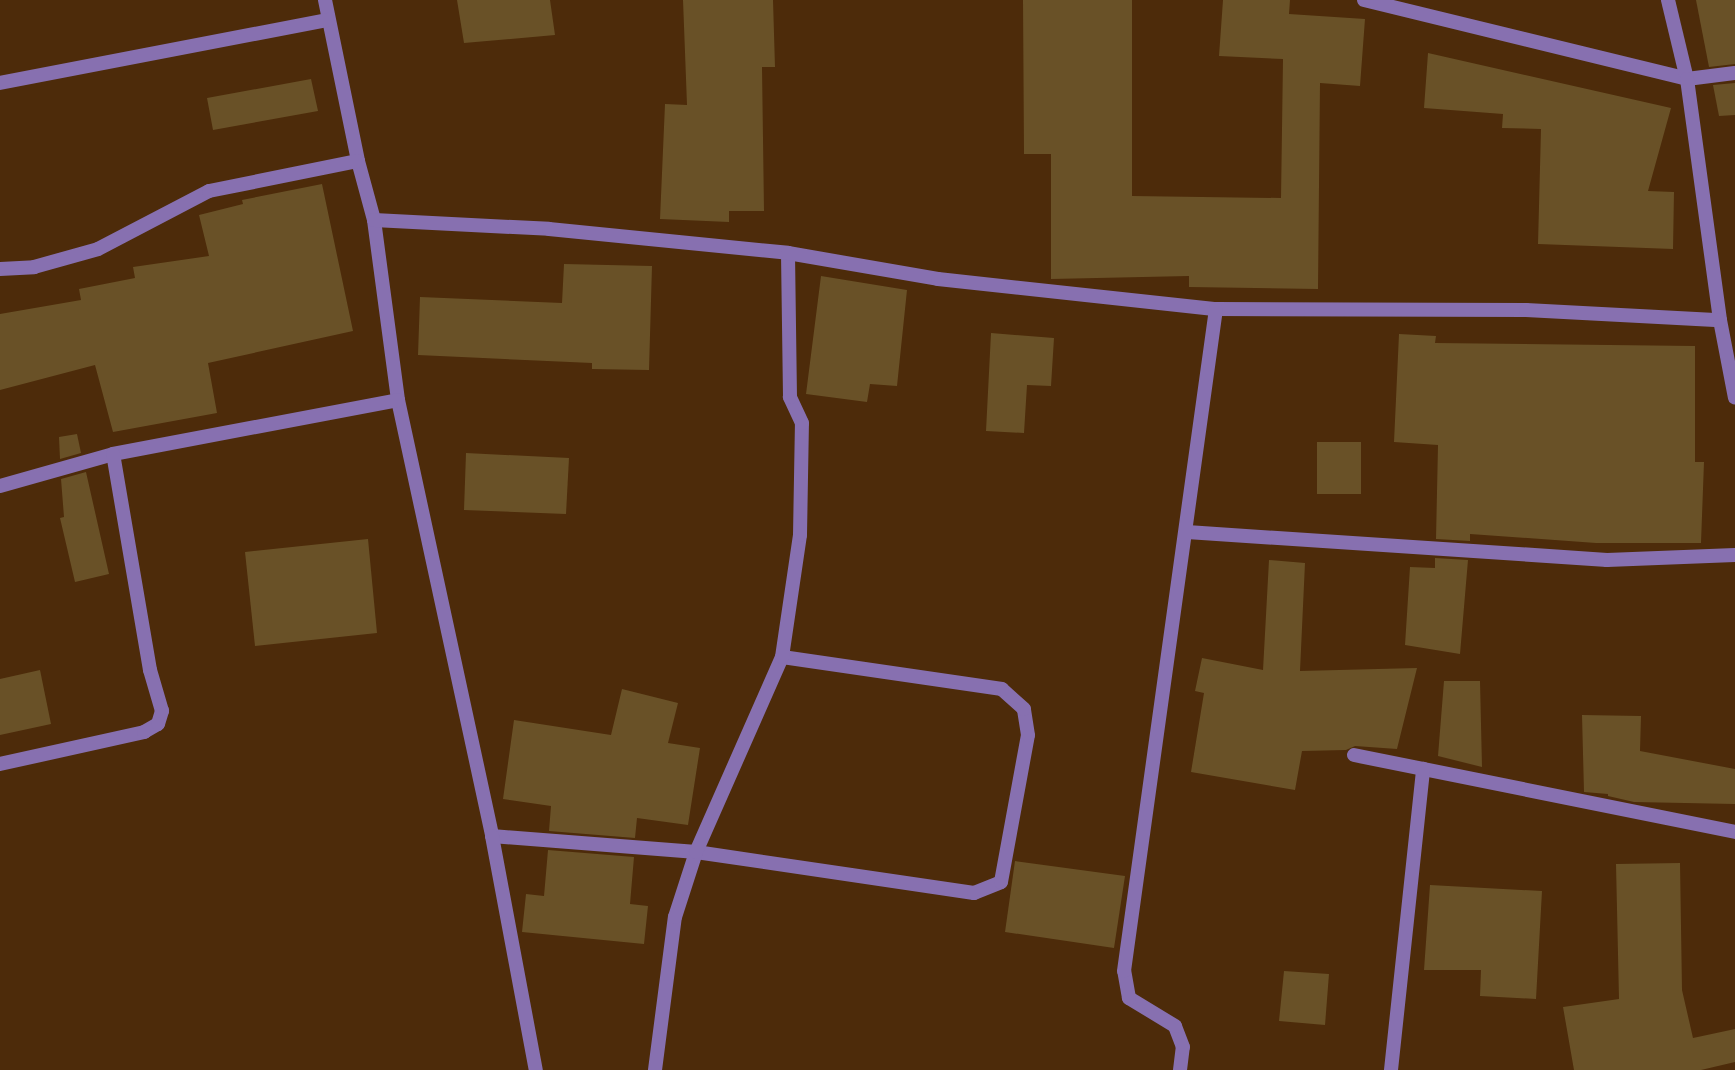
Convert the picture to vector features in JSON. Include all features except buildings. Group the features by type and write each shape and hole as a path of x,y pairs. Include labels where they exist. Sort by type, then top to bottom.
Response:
{"street":[{"path":"325,0 358,161 374,220 398,400 492,836 536,1070"},
{"path":"1364,0 1687,79 1735,73"},
{"path":"1668,0 1687,79 1720,320 1735,398"},
{"path":"0,83 328,20"},
{"path":"0,269 34,267 98,249 209,191 358,161"},
{"path":"374,220 549,229 788,253 938,279 1216,309 1526,310 1720,320"},
{"path":"655,1070 675,916 696,852 782,657 800,535 802,423 790,397 788,253"},
{"path":"1180,1070 1183,1047 1175,1026 1129,998 1125,971 1216,309"},
{"path":"0,486 113,454 398,400"},
{"path":"0,764 144,732 158,724 162,711 150,670 113,454"},
{"path":"1187,532 1607,561 1735,555"},
{"path":"492,836 696,852 974,892 1001,882 1028,735 1024,709 1002,690 782,657"},
{"path":"1354,755 1735,832"},
{"path":"1391,1070 1423,769"}]}
